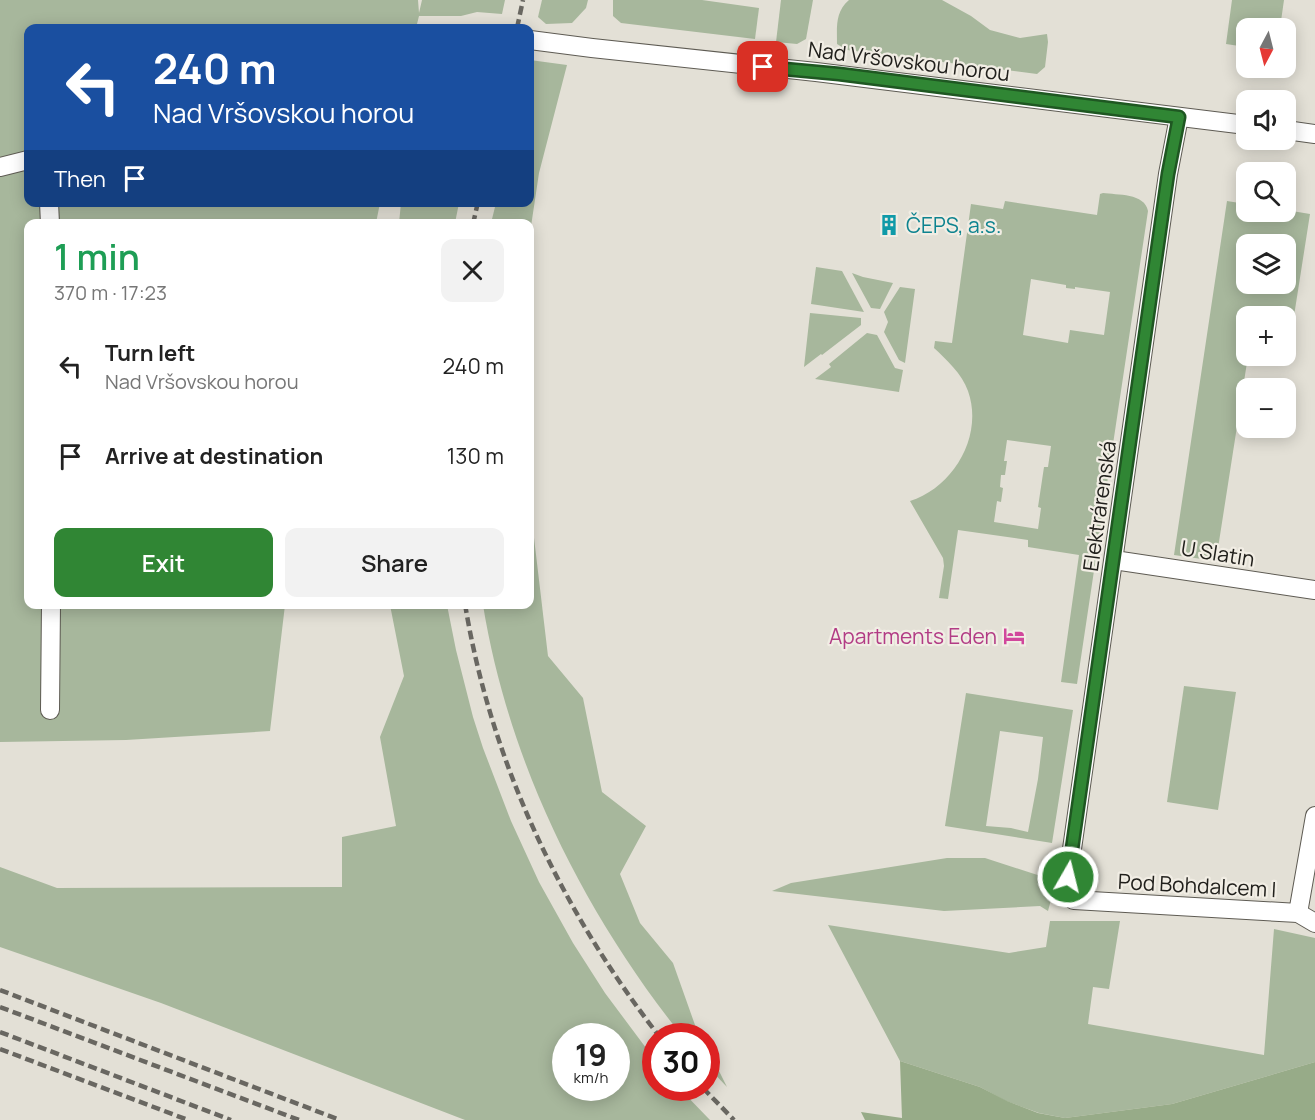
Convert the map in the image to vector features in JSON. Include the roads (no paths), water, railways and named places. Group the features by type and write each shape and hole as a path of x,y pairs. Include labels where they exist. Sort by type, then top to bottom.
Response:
{"street":[{"name":"Nad Vršovskou horou","path":"534,40 1236,123"},
{"name":"Elektrárenská","path":"1074,900 1068,877 1168,174 1179,117"},
{"path":"1296,131 1315,134"},
{"path":"0,167 24,161"},
{"name":"U Slatin","path":"1114,560 1315,590"},
{"path":"50,710 51,609"},
{"path":"1298,913 1315,816"},
{"name":"Pod Bohdalcem I","path":"1074,900 1298,913 1315,923"}],"railway":[{"path":"518,24 523,0"},
{"path":"474,219 477,207"},
{"path":"466,609 477,663 493,721 512,778 535,833 591,938 650,1023"},
{"path":"0,990 340,1120"},
{"path":"0,1007 299,1120"},
{"path":"0,1032 231,1120"},
{"path":"0,1049 188,1120"},
{"path":"716,1101 734,1120"}],"place":[{"name":"ČEPS, a.s.","path":"889,225"},
{"name":"Apartments Eden","path":"1014,636"}]}
